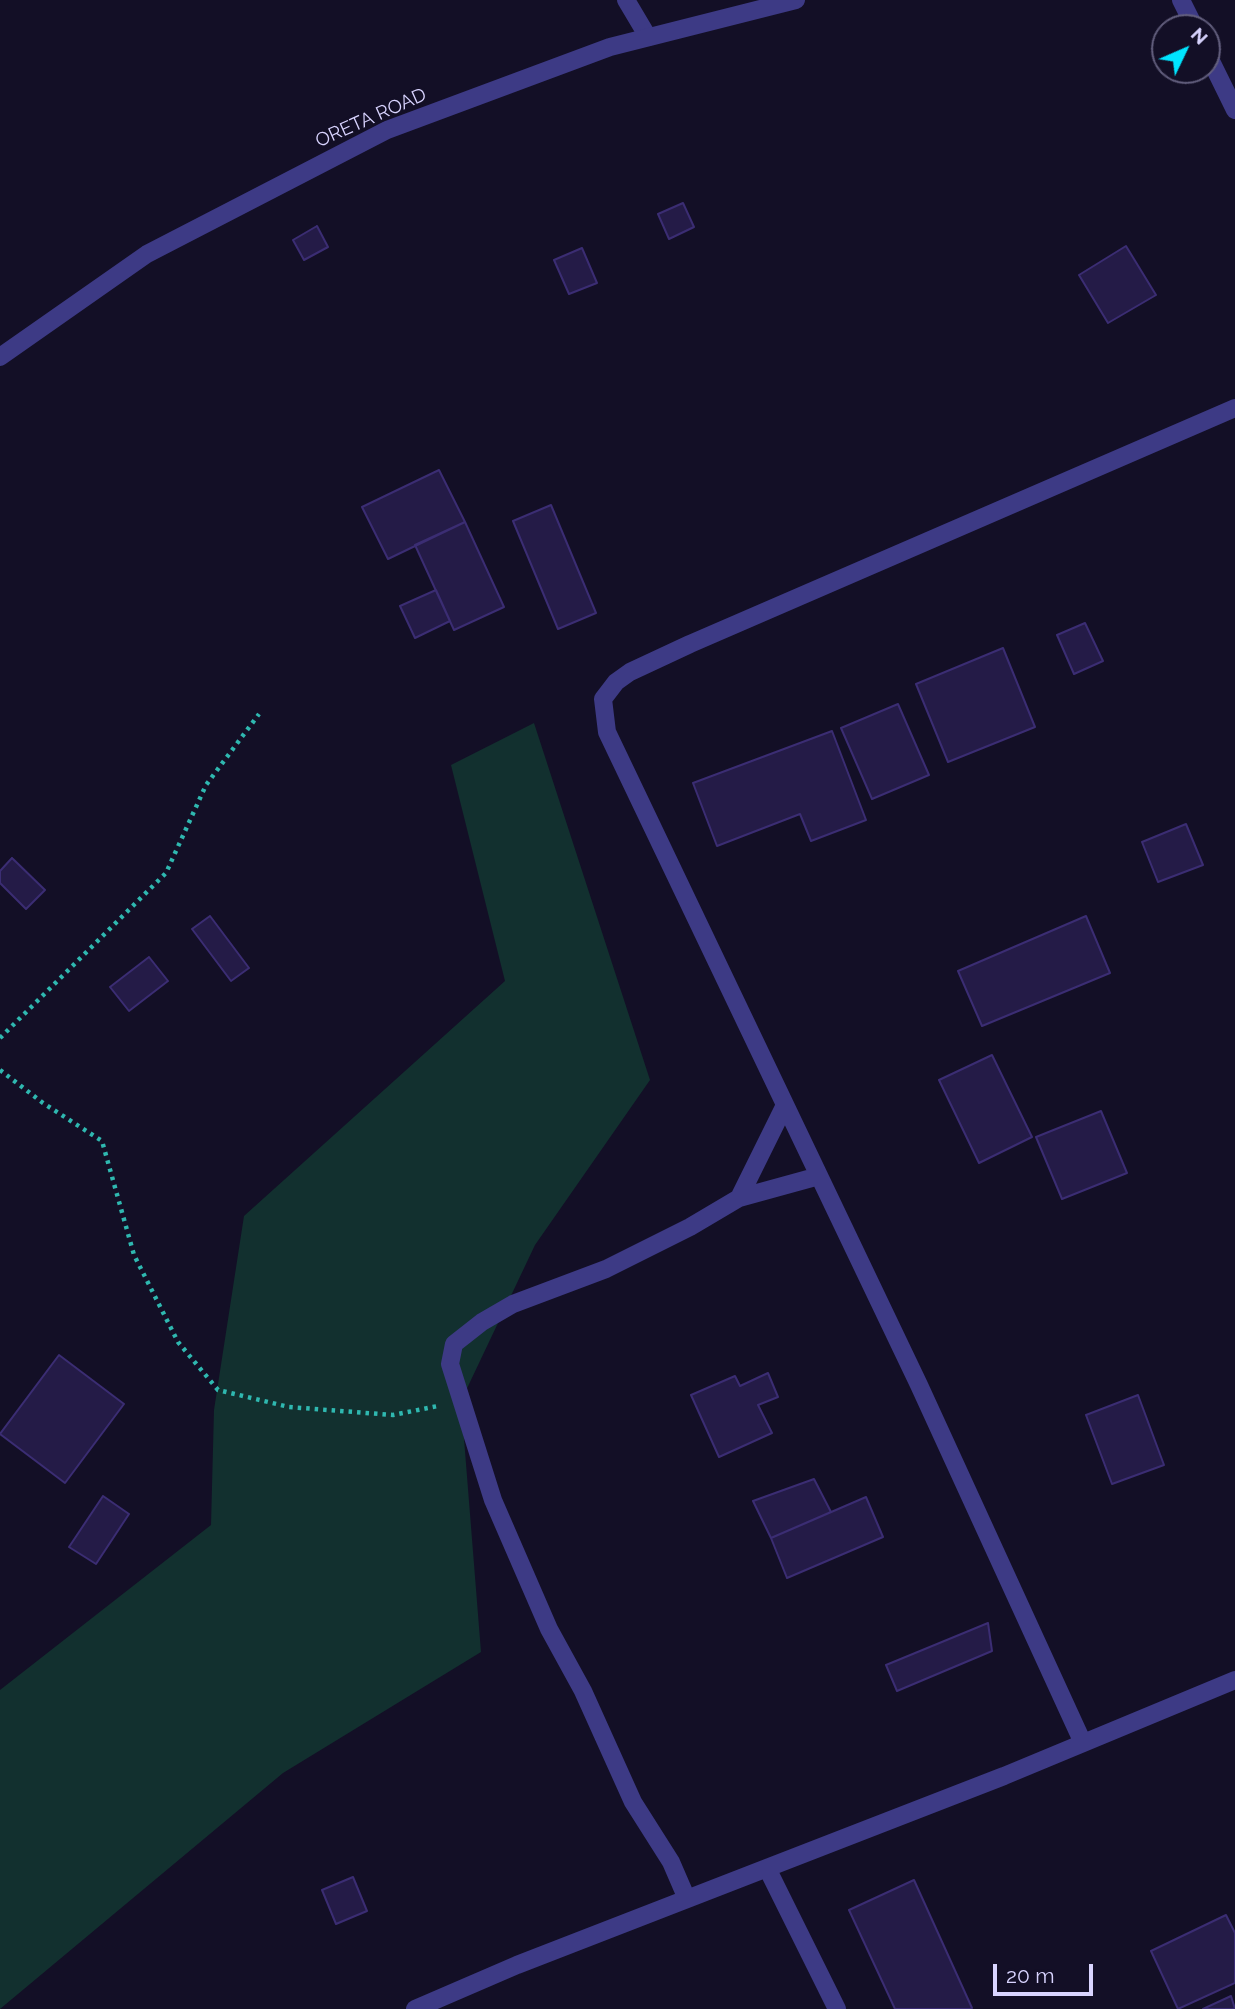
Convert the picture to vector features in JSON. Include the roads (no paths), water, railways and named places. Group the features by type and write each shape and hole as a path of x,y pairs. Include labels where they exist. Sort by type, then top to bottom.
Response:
{"street":[{"path":"626,0 648,37"},
{"name":"ORETA ROAD","path":"0,357 147,254 387,130 610,47 796,0"},
{"path":"1221,82 1235,110"},
{"path":"1083,1743 919,1385 607,732 603,699 616,682 631,672 690,644 1235,408"},
{"path":"739,1198 785,1105"},
{"path":"687,1899 671,1862 633,1802 583,1690 549,1629 493,1500 450,1364 454,1344 482,1322 513,1304 606,1269 690,1227 739,1198 819,1176"},
{"path":"415,2009 1235,1680"},
{"path":"767,1868 836,2009"}]}
